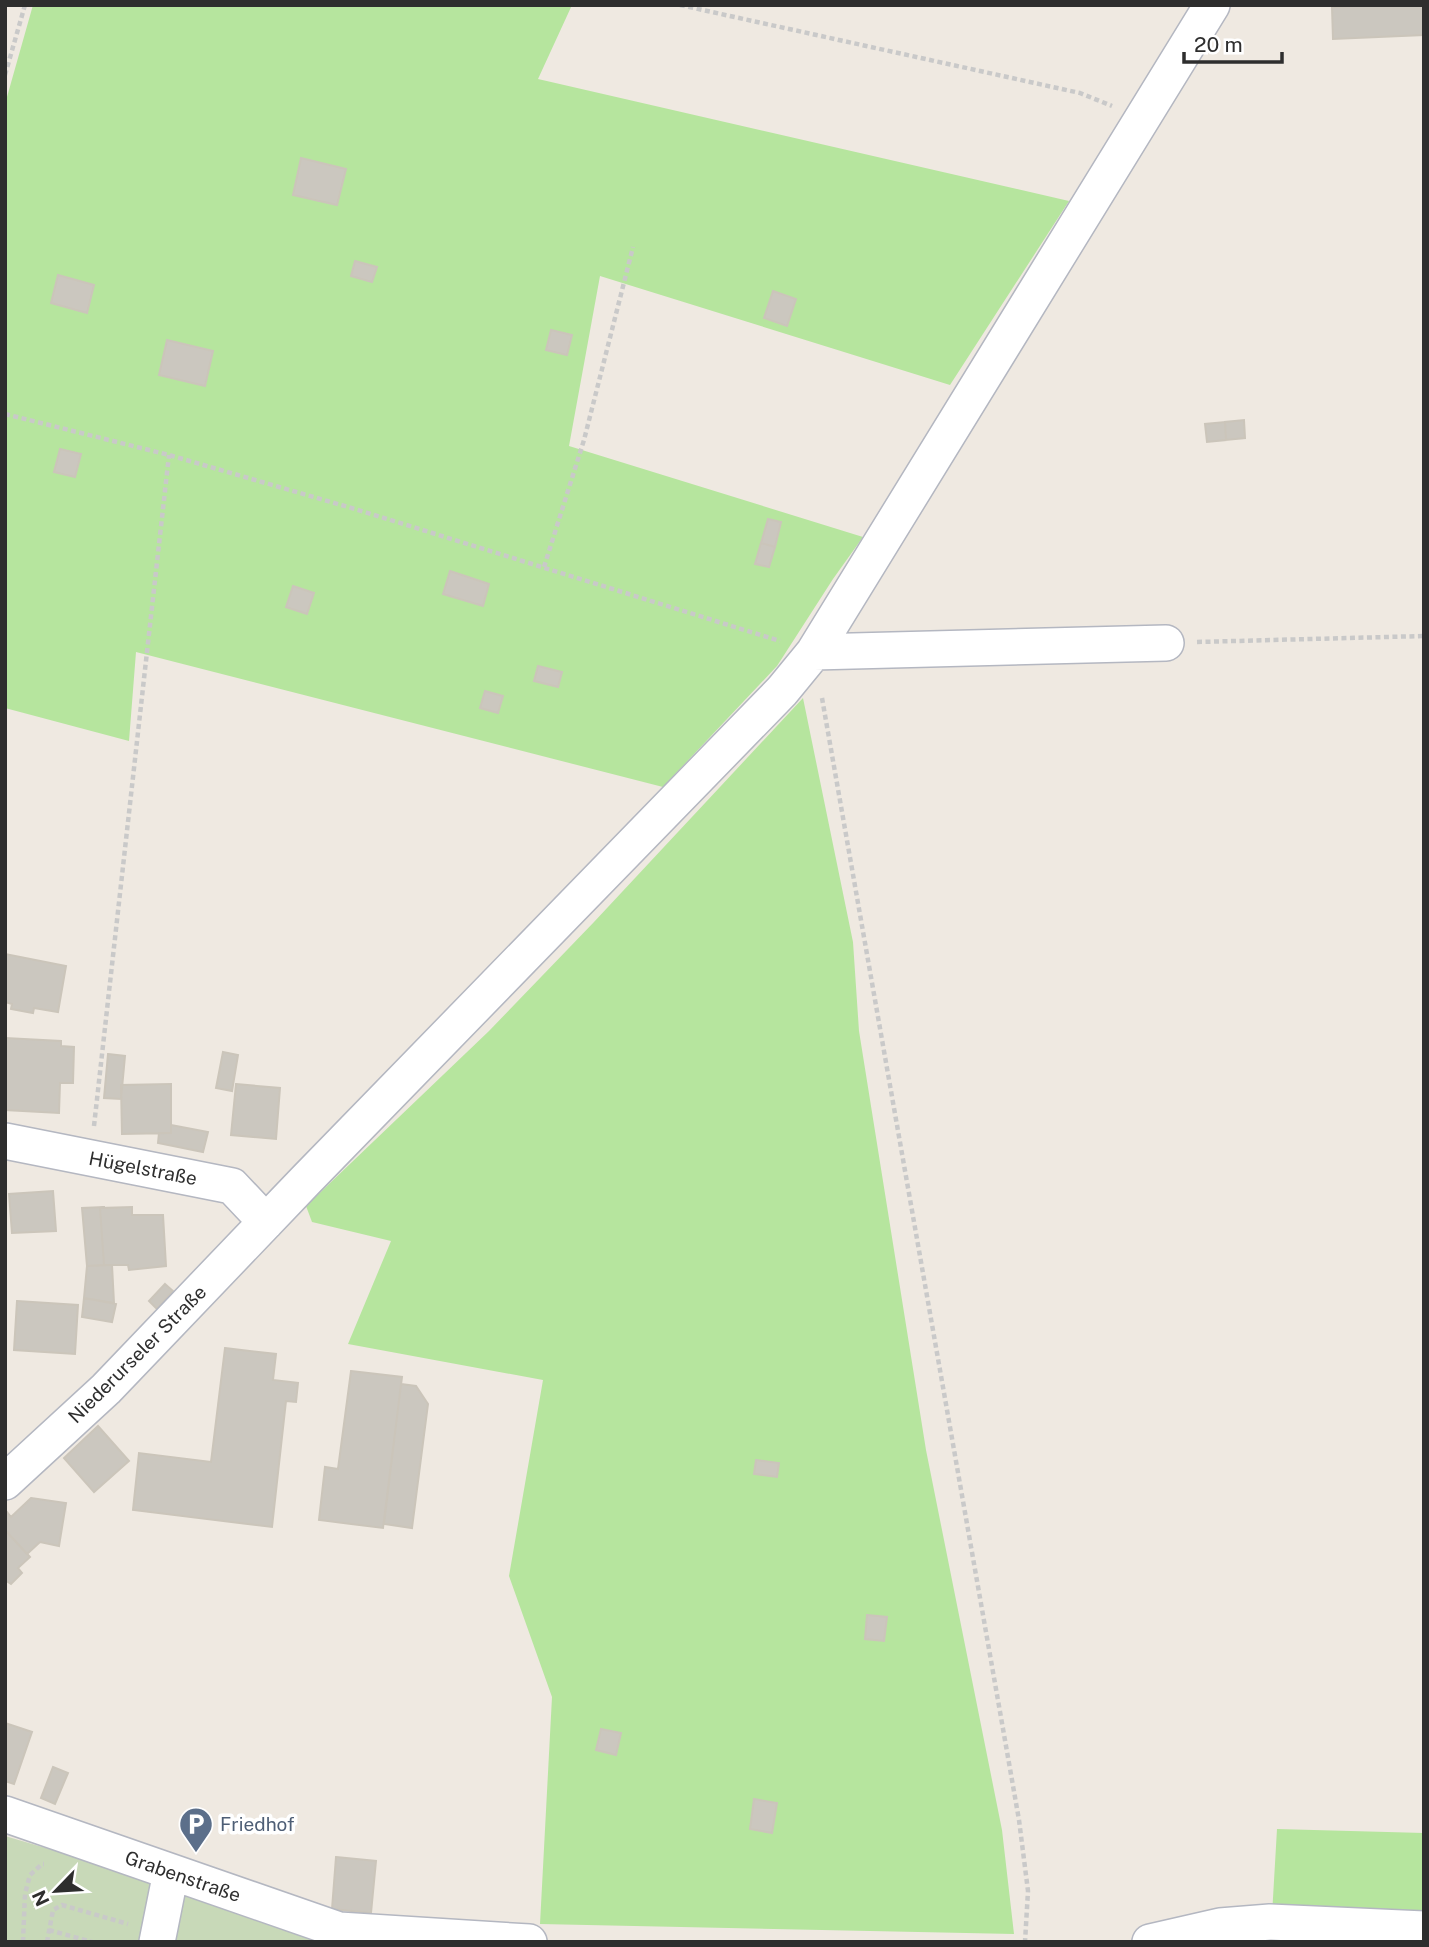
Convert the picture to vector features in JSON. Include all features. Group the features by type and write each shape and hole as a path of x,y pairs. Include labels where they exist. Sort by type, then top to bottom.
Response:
{"street":[{"name":"Niederurseler Straße","path":"5,1482 106,1389 782,691 814,652 1212,5"},
{"path":"814,652 1166,643"},
{"name":"Hügelstraße","path":"5,1141 232,1186 266,1222"},
{"name":"Grabenstraße","path":"5,1814 361,1937 529,1942"},
{"path":"158,1937 171,1872"},
{"path":"1150,1942 1220,1927 1270,1922 1424,1929"}],"path":[{"path":"5,75 25,5"},
{"path":"680,5 1080,93 1143,118"},
{"path":"544,567 584,440 633,247"},
{"path":"5,414 169,455 355,509 814,652 1019,1819 1028,1891 1025,1942"},
{"path":"90,1158 169,455"},
{"path":"1166,643 1424,636"},
{"path":"23,1942 24,1895 30,1875 42,1864 54,1867"},
{"path":"47,1942 53,1910 62,1905 158,1937"},
{"path":"49,1930 92,1942"}],"green space":[{"path":"33,5 572,5 538,79 1069,201 950,385 600,276 569,446 863,537 777,666 663,787 136,652 129,741 5,708 5,104"},
{"path":"803,698 853,942 859,1031 926,1450 1002,1830 1014,1934 540,1924 552,1697 509,1576 543,1380 348,1344 391,1241 312,1222 306,1206 489,1031"},
{"path":"1277,1829 1424,1833 1424,1942 1201,1942 1272,1915"},
{"path":"5,1836 168,1884 332,1942 5,1942"}],"building":[{"path":"1424,5 1424,35 1333,39 1332,7"},
{"path":"301,158 346,169 337,205 293,195"},
{"path":"355,261 377,267 372,282 351,276"},
{"path":"58,275 94,285 87,313 51,303"},
{"path":"773,291 796,299 787,326 764,318"},
{"path":"551,330 572,335 567,355 546,350"},
{"path":"167,340 213,351 205,386 159,375"},
{"path":"1244,420 1245,438 1226,440 1225,422"},
{"path":"1225,422 1226,440 1207,442 1205,424"},
{"path":"60,449 81,454 75,477 54,472"},
{"path":"768,519 781,522 775,547 761,543"},
{"path":"761,543 775,547 769,567 755,564"},
{"path":"450,571 489,584 483,606 443,594"},
{"path":"293,586 314,593 307,614 286,607"},
{"path":"538,666 562,672 558,687 534,681"},
{"path":"485,691 503,696 498,713 480,708"},
{"path":"5,954 66,966 58,1012 34,1008 33,1013 11,1009 12,1004 5,1002"},
{"path":"5,1038 61,1041 61,1046 74,1047 73,1083 60,1083 59,1113 5,1110"},
{"path":"223,1052 238,1055 232,1091 216,1088"},
{"path":"108,1054 125,1056 121,1099 104,1098"},
{"path":"171,1084 171,1133 122,1134 121,1085"},
{"path":"236,1084 280,1088 276,1139 231,1135"},
{"path":"171,1125 208,1132 203,1152 158,1143 159,1133 171,1133"},
{"path":"53,1191 56,1231 12,1233 9,1194"},
{"path":"104,1207 100,1208 104,1265 87,1266 82,1208"},
{"path":"132,1207 132,1215 163,1215 166,1266 129,1270 128,1265 104,1265 100,1208"},
{"path":"112,1265 114,1303 84,1298 87,1266"},
{"path":"165,1284 173,1291 157,1309 149,1301"},
{"path":"84,1298 116,1304 112,1322 82,1317"},
{"path":"17,1301 78,1305 75,1354 14,1350"},
{"path":"225,1348 276,1354 273,1380 298,1383 296,1402 286,1401 272,1527 133,1510 139,1453 211,1462"},
{"path":"351,1371 402,1377 383,1528 319,1520 325,1467 338,1469"},
{"path":"401,1384 416,1386 428,1404 412,1528 384,1524"},
{"path":"98,1426 129,1461 94,1492 64,1458"},
{"path":"756,1460 779,1463 777,1477 754,1474"},
{"path":"31,1498 66,1503 59,1546 40,1542 27,1554 5,1530 5,1513 11,1517"},
{"path":"5,1530 30,1557 18,1568 22,1573 11,1584 5,1580"},
{"path":"867,1615 887,1617 884,1641 865,1639"},
{"path":"5,1723 32,1732 14,1784 5,1781"},
{"path":"601,1729 621,1733 616,1755 596,1750"},
{"path":"53,1767 68,1773 55,1804 41,1798"},
{"path":"754,1799 777,1803 772,1833 750,1829"},
{"path":"336,1857 376,1861 371,1913 332,1909"}],"place":[{"name":"Friedhof","path":"196,1854"}]}
